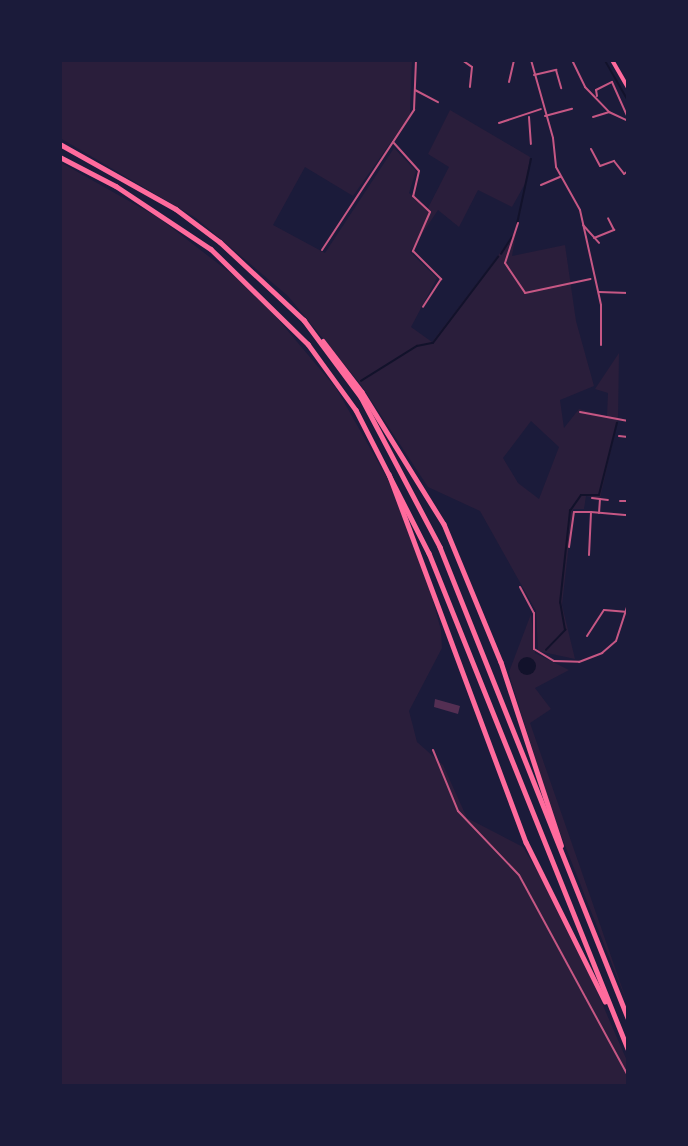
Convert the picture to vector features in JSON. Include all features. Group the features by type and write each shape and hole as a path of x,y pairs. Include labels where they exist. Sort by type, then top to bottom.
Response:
{"highway":[{"path":"60,144 176,209 261,277 304,320 362,392 444,524 501,662 587,918"},
{"path":"60,157 168,219 254,286 308,344 375,441 429,553 628,1049"},
{"path":"304,320 372,414 423,511 628,1018"},
{"path":"375,441 423,556 450,645 526,842 628,1049"}],"main road":[{"path":"612,60 628,88"}],"street":[{"path":"322,250 414,110 416,60"},
{"path":"462,60 472,67 470,87"},
{"path":"509,82 514,60"},
{"path":"531,60 560,177 574,197 582,225 591,279 599,292 601,345"},
{"path":"572,60 585,87 609,112 628,120"},
{"path":"534,75 556,70 561,88"},
{"path":"597,97 596,90 612,82 628,120"},
{"path":"415,90 438,102"},
{"path":"499,123 529,117 542,108"},
{"path":"545,116 572,109"},
{"path":"594,117 609,112"},
{"path":"529,117 531,144"},
{"path":"393,142 419,171 413,196 430,212 413,251 441,279 423,307"},
{"path":"591,149 600,166 614,161 624,174 628,171"},
{"path":"541,185 560,177"},
{"path":"594,238 614,230 608,218"},
{"path":"518,223 506,263 525,293 591,279"},
{"path":"582,225 599,243"},
{"path":"599,292 628,293"},
{"path":"580,412 628,421"},
{"path":"619,436 628,437"},
{"path":"592,498 608,500"},
{"path":"599,513 600,499"},
{"path":"620,501 628,501"},
{"path":"569,547 574,512 628,515 628,510"},
{"path":"589,555 591,512"},
{"path":"520,587 534,614 534,649 554,661 579,662 602,653 616,641 628,605"},
{"path":"587,636 604,610 625,612"},
{"path":"434,750 458,811 519,875 628,1076"}],"shaded area":[{"path":"60,60 412,60 410,115 353,196 305,167 273,225 325,253 394,148 416,171 409,193 427,210 449,167 428,154 450,110 530,157 526,182 512,207 478,190 459,227 438,210 410,252 437,278 411,327 432,342 512,237 518,222 512,256 565,245 576,321 594,386 560,400 564,428 579,409 607,416 608,393 595,389 619,353 618,420 600,498 586,496 584,509 573,509 562,605 575,659 538,651 536,611 480,511 428,487 361,385 288,296 196,218 60,138","holes":["531,421 559,447 539,499 518,483 503,458"]},
{"path":"60,162 159,218 255,292 336,388 391,485 423,564 441,630 442,648 409,711 417,742 443,765 467,818 523,847 564,916 628,1063 628,1086 60,1086"},
{"path":"531,614 535,653 569,670 535,688 551,709 530,723 628,1005 553,815 511,681 509,672"},
{"path":"527,657 533,660 536,666 533,672 527,675 521,672 518,666 521,660"}],"building":[{"path":"435,699 460,706 458,714 434,707"}],"waterway":[{"path":"605,60 628,100"},
{"path":"517,224 531,159"},
{"path":"501,254 512,237"},
{"path":"361,381 417,346 433,343 498,257"},
{"path":"546,650 565,630 560,603 570,511 581,495 599,495 617,423"}]}
